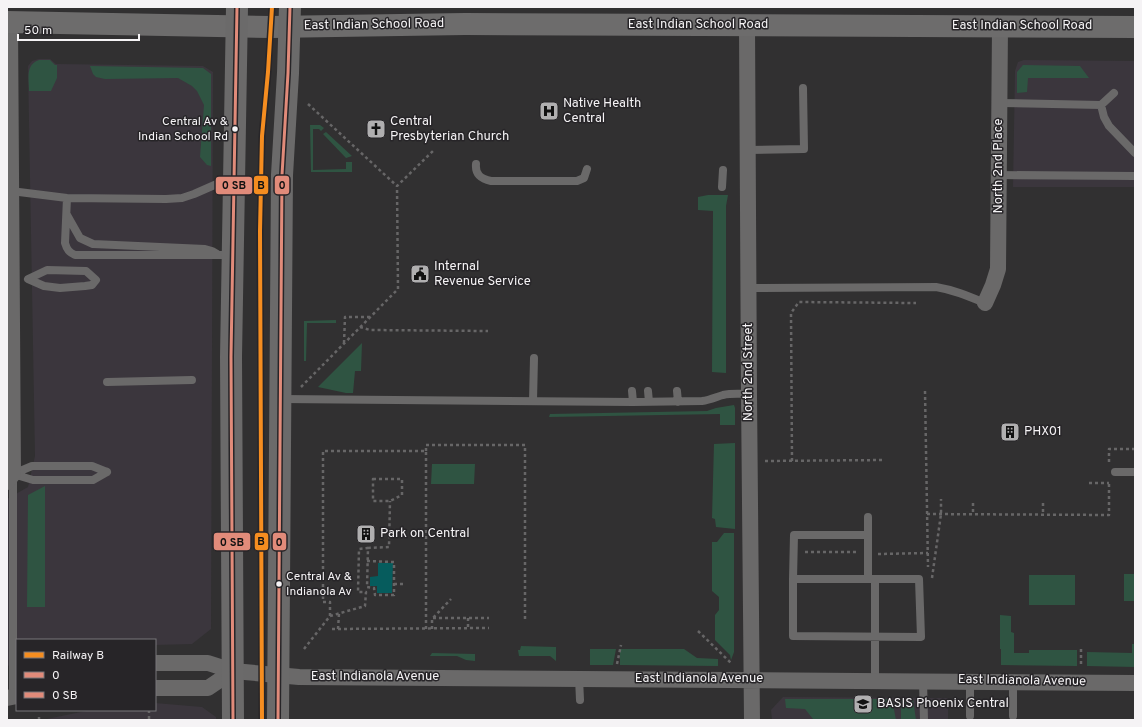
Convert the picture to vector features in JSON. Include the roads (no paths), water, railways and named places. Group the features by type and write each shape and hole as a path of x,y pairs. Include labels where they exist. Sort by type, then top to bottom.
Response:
{"main road":[{"name":"East Indian School Road","path":"9,22 237,16 262,26 290,17 465,24 1135,27"},
{"path":"233,720 231,373 225,255 233,183 237,16"},
{"path":"278,720 270,674 280,399 282,175 290,17"}],"street":[{"path":"9,22 11,191 10,478"},
{"name":"North 2nd Street","path":"748,25 752,720"},
{"name":"North 2nd Place","path":"984,303 993,285 998,269 1000,26"},
{"name":"East Indianola Avenue","path":"156,663 208,663 233,671 306,677 1135,683"},
{"path":"156,688 208,688 233,671"}],"lane":[{"path":"748,150 804,149 803,88"},
{"path":"999,103 1101,105 1114,93"},
{"path":"1101,105 1104,117 1109,126 1135,153"},
{"path":"476,164 475,169 477,175 483,179 491,181 577,181 584,178 587,169"},
{"path":"722,187 724,170"},
{"path":"999,175 1135,176"},
{"path":"11,191 67,198 166,199 182,198 219,183 233,183"},
{"path":"67,198 65,243 66,249 75,255 225,255"},
{"path":"66,214 80,238 93,244 205,249 225,255"},
{"path":"47,270 61,270 86,271 96,280 92,285 60,288 44,286 28,279 47,270"},
{"path":"749,288 936,287 953,290 984,303"},
{"path":"533,401 534,358"},
{"path":"107,382 192,380"},
{"path":"648,391 649,402"},
{"path":"677,391 678,402"},
{"path":"632,392 633,402"},
{"path":"280,399 678,402 712,400 732,394 749,394"},
{"path":"32,466 92,466 107,472 93,480 33,480 10,478 32,466"},
{"path":"1111,472 1135,472"},
{"path":"10,478 12,697"},
{"path":"868,517 875,637 875,680"},
{"path":"794,578 919,578 921,637 793,636 794,535 868,535"},
{"path":"579,678 580,700"},
{"path":"923,681 924,720"},
{"path":"970,681 970,716"},
{"path":"1014,681 1014,716"}],"water":[{"path":"378,563 393,563 392,593 377,593 377,586 370,586 370,577 378,576"}],"rail line":[{"name":"B","path":"262,720 260,231 262,136 272,7"}],"place":[{"name":"Native Health Central","path":"549,111"},
{"name":"Central Av & Indian School Rd","path":"235,129"},
{"name":"Central Presbyterian Church","path":"376,129"},
{"name":"Internal Revenue Service","path":"420,274"},
{"name":"PHX01","path":"1010,432"},
{"name":"Park on Central","path":"366,534"},
{"name":"Central Av & Indianola Av","path":"279,584"},
{"name":"BASIS Phoenix Central","path":"863,704"}]}
